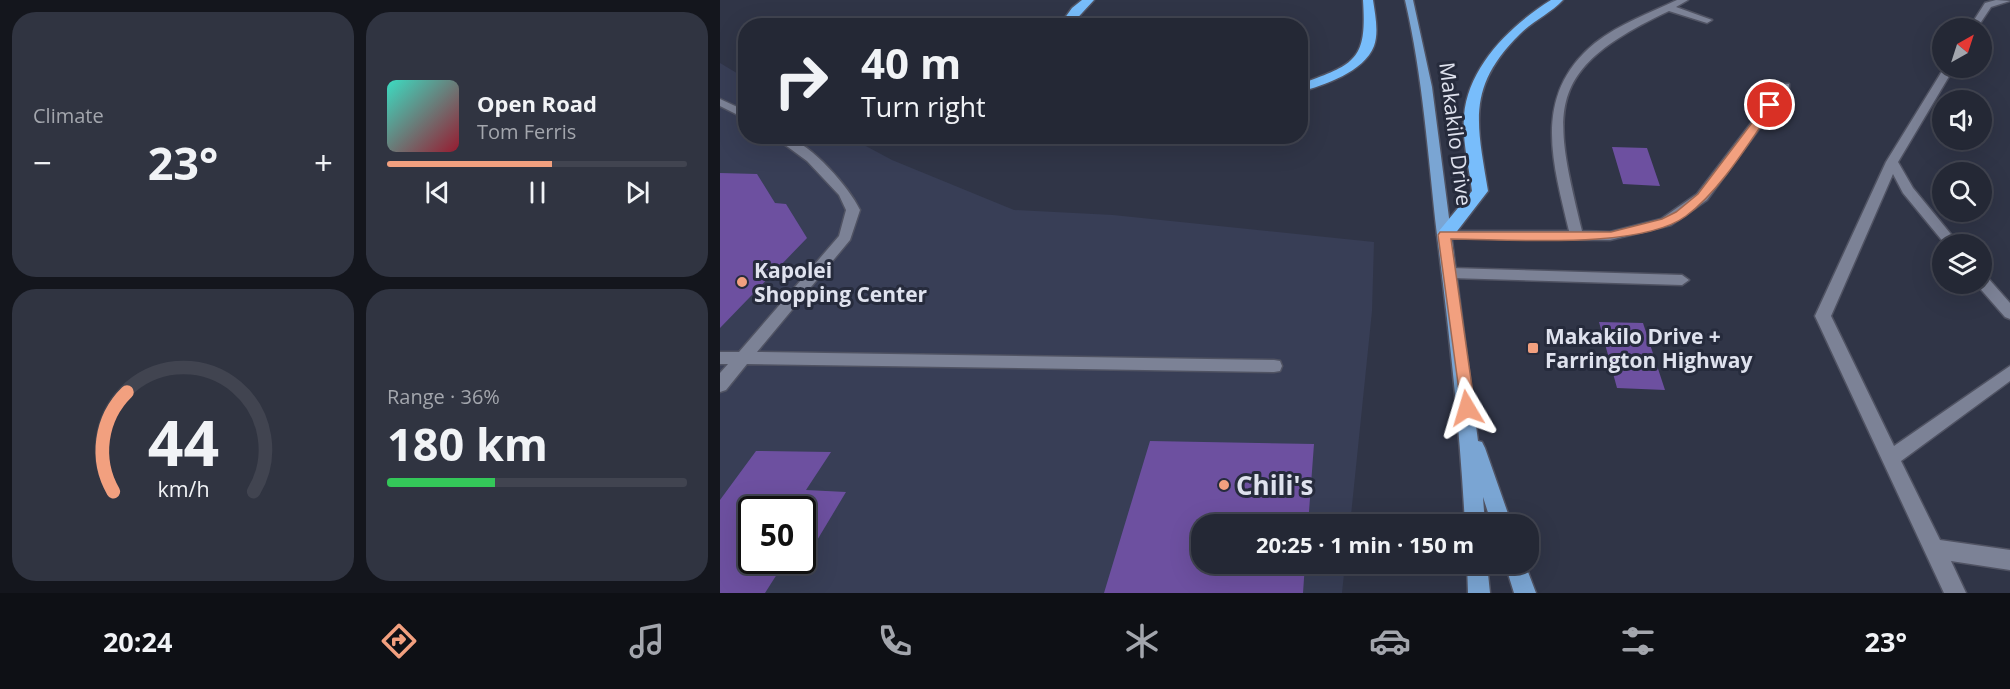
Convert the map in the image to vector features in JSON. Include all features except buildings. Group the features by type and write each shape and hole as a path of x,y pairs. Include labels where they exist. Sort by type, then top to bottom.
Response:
{"highway":[{"path":"1070,18 1089,0"},
{"path":"1308,84 1342,69 1364,54 1368,47 1370,23 1368,0"},
{"path":"1444,235 1480,191 1470,114 1474,95 1482,78 1501,48 1524,26 1558,0"}],"main road":[{"name":"Makakilo Drive","path":"1409,0 1419,36 1435,140 1444,235 1451,273 1470,431 1474,514"},
{"path":"1470,431 1498,514"},
{"path":"1478,574 1479,593"},
{"path":"1518,574 1525,593"}],"lane":[{"path":"1577,237 1555,133 1556,111 1562,91 1578,65 1600,44 1684,0"},
{"path":"1980,18 1988,5 2006,0"},
{"path":"1669,8 1707,20"},
{"path":"1943,78 1892,162 1823,316 1955,593"},
{"path":"1444,235 1611,236 1650,228 1687,210 1702,197 1785,86"},
{"path":"720,102 738,112"},
{"path":"720,385 845,237 853,210 845,194 811,158 790,144"},
{"path":"1892,162 1908,190 1944,234"},
{"path":"1451,273 1682,280"},
{"path":"1992,292 2010,313"},
{"path":"720,358 1275,366"},
{"path":"1891,458 2010,372"},
{"path":"1934,549 2010,560"}],"shaded area":[{"path":"720,63 738,74 738,144 862,144 892,160 1014,210 1113,215 1374,242 1372,311 1351,514 1191,514 1191,574 1344,574 1342,593 720,593"}],"place":[{"name":"Kapolei Shopping Center","path":"742,282"},
{"name":"Makakilo Drive + Farrington Highway","path":"1533,348"},
{"name":"Chili's","path":"1224,485"}],"route":[{"path":"1467,408 1451,273 1444,235 1611,236 1631,233 1666,222 1681,215 1702,197 1770,105"}]}
